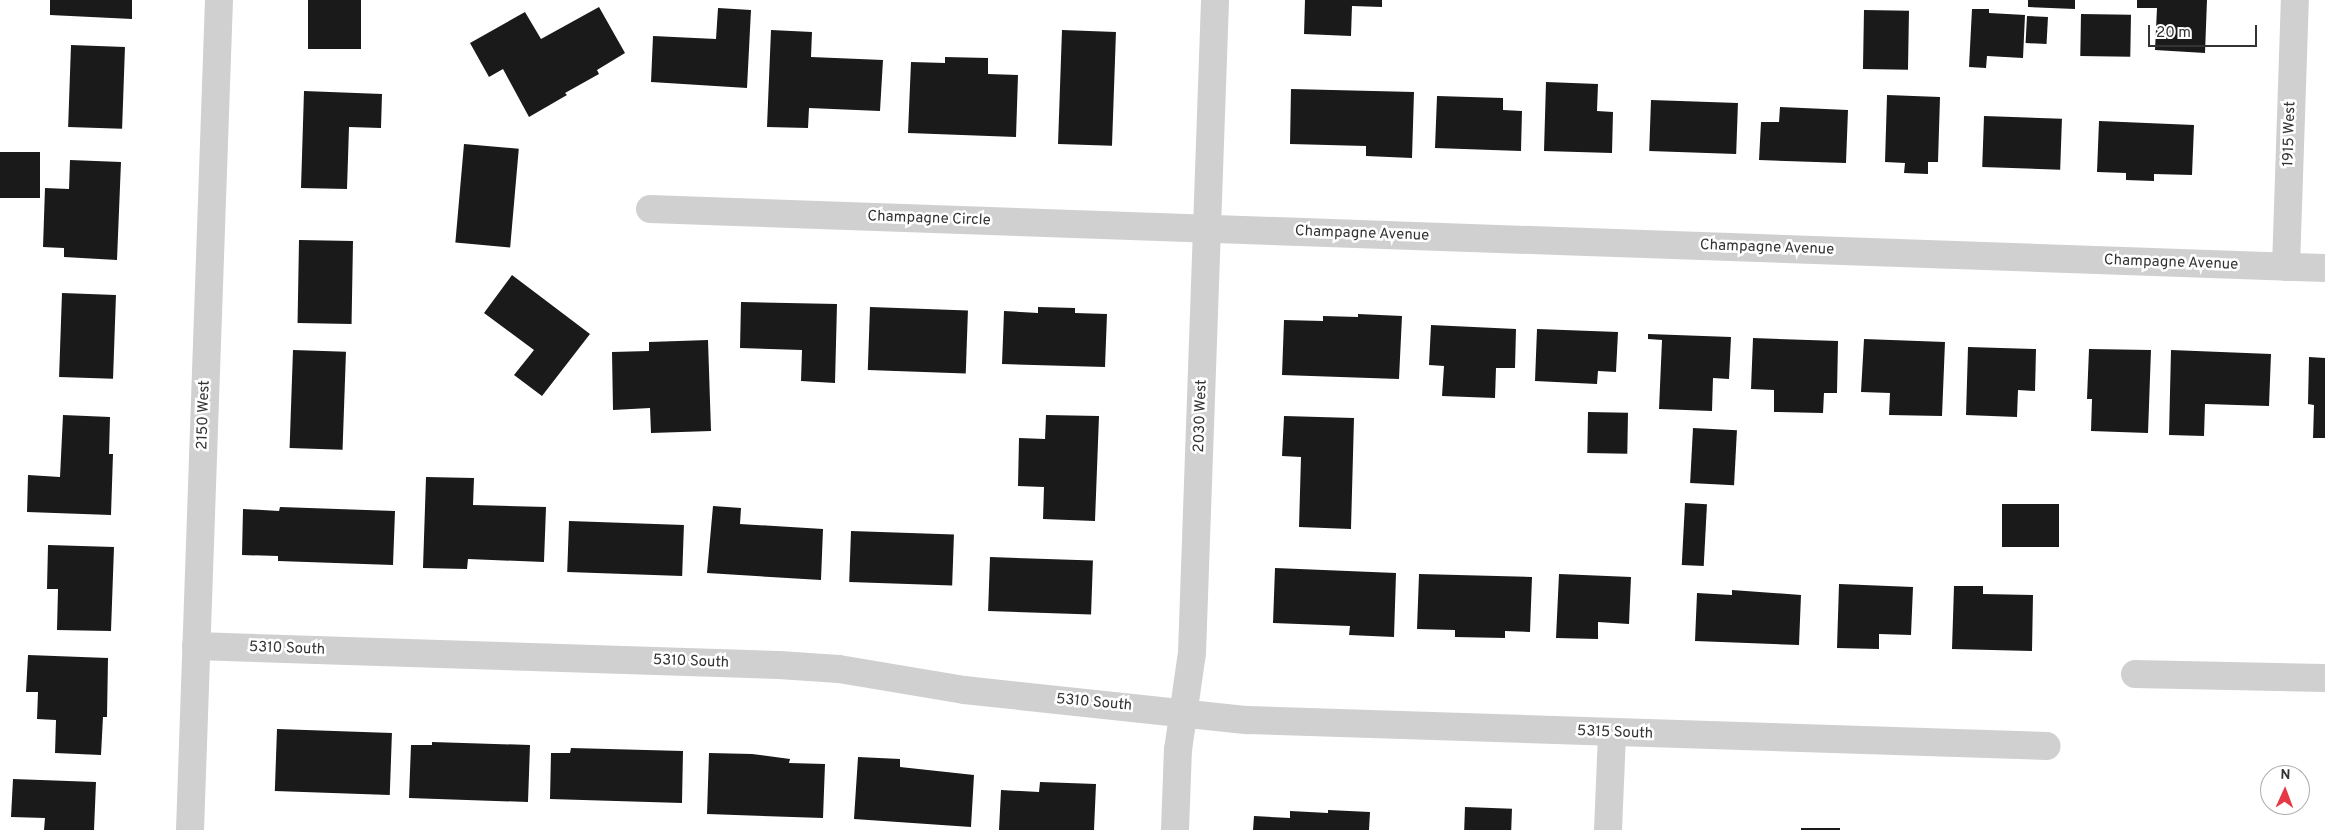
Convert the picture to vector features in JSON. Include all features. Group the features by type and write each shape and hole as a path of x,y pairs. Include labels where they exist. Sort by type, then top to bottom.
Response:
{"street":[{"name":"2150 West","path":"190,830 219,0"},
{"name":"2030 West","path":"1175,830 1178,750 1192,653 1215,0"},
{"name":"1915 West","path":"2286,267 2295,0"},
{"name":"Champagne Circle","path":"650,209 1208,228"},
{"name":"Champagne Avenue","path":"1208,228 2325,268"},
{"name":"5310 South","path":"196,646 779,665 839,669 982,692 1184,712"},
{"path":"2135,674 2325,678"},
{"name":"5315 South","path":"1184,712 1247,720 2047,746"},
{"path":"1608,830 1612,732"}],"building":[{"path":"50,0 132,0 132,19 50,15"},
{"path":"308,0 361,0 361,49 308,49"},
{"path":"1305,0 1382,0 1382,7 1352,6 1351,36 1304,34"},
{"path":"2028,0 2075,0 2075,9 2028,7"},
{"path":"2137,0 2207,0 2205,53 2155,50 2157,8 2137,8"},
{"path":"599,7 625,53 597,70 599,74 565,93 567,95 529,117 503,69 489,77 470,43 525,12 541,39"},
{"path":"718,8 751,10 747,88 651,82 653,36 716,39"},
{"path":"1972,9 1989,9 1989,13 2025,15 2023,58 1987,56 1986,68 1969,67"},
{"path":"1864,10 1909,11 1908,70 1863,69"},
{"path":"2081,14 2131,15 2130,57 2080,56"},
{"path":"2027,16 2048,17 2047,44 2026,43"},
{"path":"771,30 812,32 811,57 883,60 880,111 809,108 808,128 767,127"},
{"path":"1062,30 1116,32 1112,146 1058,144"},
{"path":"71,45 125,47 122,129 68,127"},
{"path":"945,57 988,58 988,74 1018,75 1016,137 908,133 911,62 945,63"},
{"path":"1546,82 1598,84 1597,111 1613,112 1612,153 1544,151"},
{"path":"1291,89 1414,92 1412,158 1366,156 1366,146 1290,144"},
{"path":"304,91 382,94 381,128 349,127 347,189 301,188"},
{"path":"1887,95 1940,97 1938,162 1928,162 1928,174 1904,173 1905,163 1885,162"},
{"path":"1437,96 1503,98 1503,110 1522,111 1521,151 1435,148"},
{"path":"1651,100 1738,103 1736,154 1649,151"},
{"path":"1780,107 1848,110 1846,163 1759,160 1761,122 1779,122"},
{"path":"1984,116 2062,119 2060,170 1982,167"},
{"path":"2099,121 2194,125 2192,175 2154,174 2154,181 2126,180 2126,173 2097,172"},
{"path":"464,144 519,149 510,247 455,243"},
{"path":"0,152 40,152 40,198 0,198"},
{"path":"70,160 121,162 117,260 64,257 64,248 43,247 45,188 69,189"},
{"path":"299,240 353,241 352,324 298,323"},
{"path":"512,275 590,334 542,396 514,375 534,350 484,313"},
{"path":"62,293 116,295 113,379 59,377"},
{"path":"741,302 837,304 835,383 801,381 802,350 740,348"},
{"path":"870,307 968,310 966,373 868,370"},
{"path":"1038,307 1075,308 1075,313 1107,314 1105,367 1002,364 1004,311 1038,313"},
{"path":"1358,314 1402,316 1399,379 1282,375 1284,320 1323,321 1323,316 1358,317"},
{"path":"1431,325 1516,329 1515,368 1496,368 1495,398 1442,396 1444,366 1429,365"},
{"path":"1537,329 1618,332 1616,372 1598,371 1597,384 1535,381"},
{"path":"1648,334 1731,337 1729,379 1713,378 1712,411 1659,409 1662,340 1648,339"},
{"path":"1753,338 1838,341 1837,393 1824,393 1823,413 1774,412 1774,390 1751,389"},
{"path":"1864,339 1945,342 1942,416 1889,415 1890,393 1861,392"},
{"path":"708,340 711,431 651,433 650,408 613,410 612,352 649,351 649,342"},
{"path":"1968,347 2036,349 2035,391 2018,390 2017,417 1966,415"},
{"path":"2089,349 2151,350 2148,433 2091,431 2092,399 2087,399"},
{"path":"293,350 346,352 343,450 290,448"},
{"path":"2171,350 2271,354 2269,406 2205,404 2204,436 2169,435"},
{"path":"2309,357 2325,358 2325,438 2313,438 2314,405 2308,404"},
{"path":"1588,412 1628,413 1627,454 1587,453"},
{"path":"63,415 110,417 109,454 113,454 111,515 27,512 28,475 60,477"},
{"path":"1046,415 1099,416 1095,521 1043,519 1044,487 1018,486 1019,438 1045,439"},
{"path":"1284,416 1354,418 1351,529 1299,527 1301,457 1282,456"},
{"path":"1693,428 1737,430 1734,485 1690,483"},
{"path":"426,477 474,478 473,505 546,507 544,562 468,559 467,569 423,568"},
{"path":"1685,503 1707,504 1704,566 1682,565"},
{"path":"2002,504 2059,504 2059,547 2002,547"},
{"path":"713,506 741,508 740,524 823,529 821,580 707,573"},
{"path":"280,507 395,511 393,565 278,561 278,556 242,555 243,509 279,511"},
{"path":"569,521 684,525 682,576 567,572"},
{"path":"851,531 954,535 952,586 849,582"},
{"path":"48,545 114,547 111,631 57,630 58,589 47,589"},
{"path":"990,557 1093,561 1091,615 988,611"},
{"path":"1275,568 1396,573 1394,637 1349,635 1350,626 1273,623"},
{"path":"1419,574 1532,577 1530,632 1505,631 1505,638 1455,637 1455,630 1417,629"},
{"path":"1559,574 1631,577 1629,624 1598,622 1598,639 1556,638"},
{"path":"1839,584 1913,587 1911,635 1879,634 1879,649 1837,648"},
{"path":"1954,586 1983,586 1983,594 2033,595 2032,651 1952,649"},
{"path":"1732,590 1801,595 1799,645 1695,641 1697,593 1732,595"},
{"path":"28,655 108,658 107,717 103,717 101,755 55,753 56,720 37,719 38,692 26,692"},
{"path":"277,729 392,733 390,795 275,791"},
{"path":"432,742 530,745 528,802 409,798 411,745 432,745"},
{"path":"571,748 683,751 682,803 550,799 551,753 570,753"},
{"path":"709,753 752,754 790,759 789,763 825,764 823,818 707,814"},
{"path":"858,757 900,759 900,767 974,775 971,827 854,819"},
{"path":"13,779 96,782 94,830 44,830 45,818 11,817"},
{"path":"1040,782 1096,784 1094,830 999,830 1001,790 1039,792"},
{"path":"1465,807 1512,809 1511,830 1464,830"},
{"path":"1328,810 1370,812 1369,830 1253,830 1254,816 1290,818 1290,811 1328,813"},
{"path":"1801,828 1840,828 1840,830 1801,830"}]}
